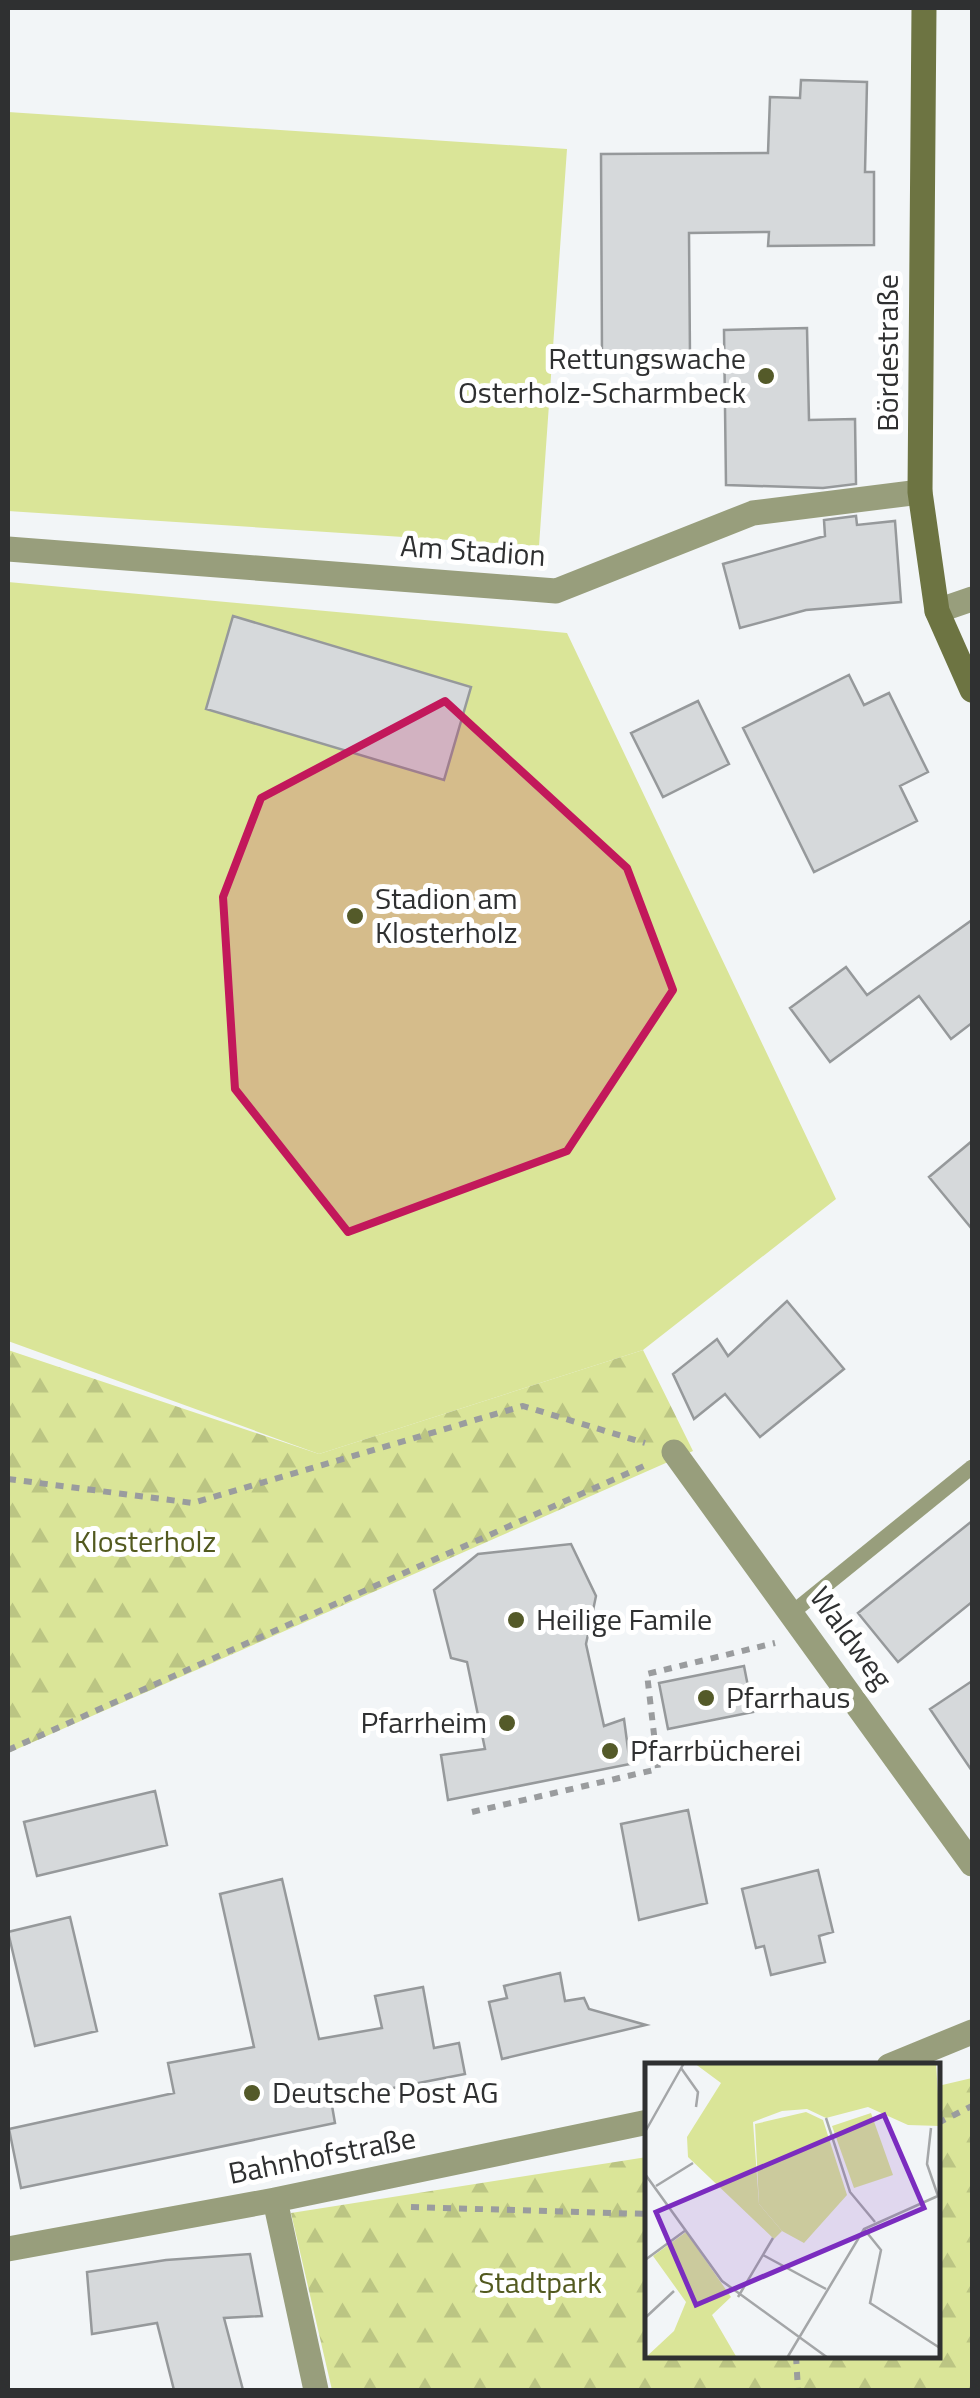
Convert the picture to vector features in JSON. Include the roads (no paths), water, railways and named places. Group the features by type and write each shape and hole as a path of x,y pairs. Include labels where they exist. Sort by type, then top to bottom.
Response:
{"street":[{"name":"Bördestraße","path":"924,8 920,492 937,611 972,690"},
{"name":"Am Stadion","path":"8,549 556,591 752,513 920,492"},
{"path":"937,611 972,599"},
{"name":"Waldweg","path":"674,1452 972,1864"},
{"path":"896,2063 972,2032"},
{"name":"Bahnhofstraße","path":"8,2248 275,2200 645,2123"},
{"path":"275,2200 316,2390"}],"lane":[{"path":"792,1612 972,1468"}],"place":[{"name":"Rettungswache Osterholz-Scharmbeck","path":"766,376"},
{"name":"Stadion am Klosterholz","path":"355,916"},
{"name":"Heilige Famile","path":"516,1620"},
{"name":"Pfarrhaus","path":"706,1698"},
{"name":"Pfarrheim","path":"507,1723"},
{"name":"Pfarrbücherei","path":"610,1751"},
{"name":"Deutsche Post AG","path":"252,2093"}],"park label":[{"name":"Klosterholz","path":"145,1542"},
{"name":"Stadtpark","path":"540,2283"}]}
